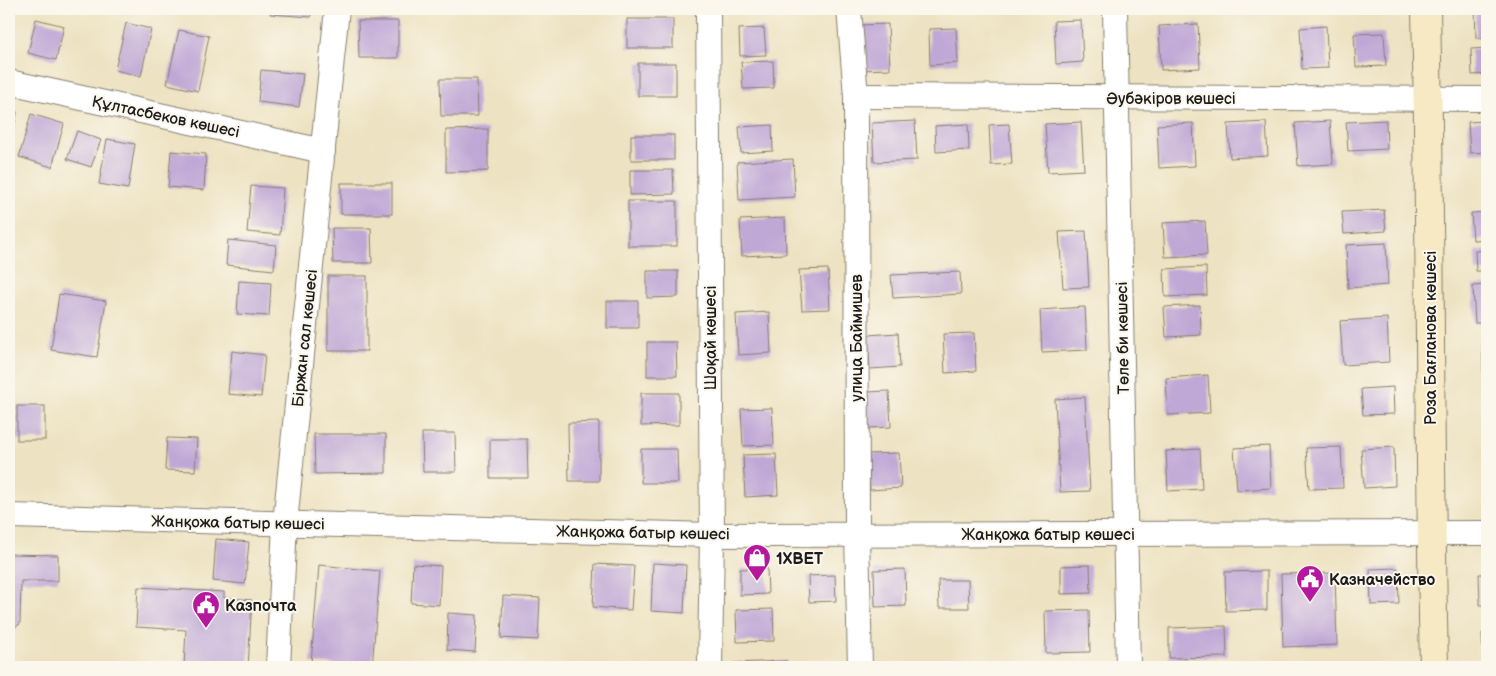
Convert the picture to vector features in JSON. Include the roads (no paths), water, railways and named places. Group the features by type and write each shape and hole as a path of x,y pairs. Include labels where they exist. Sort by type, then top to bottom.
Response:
{"street":[{"name":"Біржан сал көшесі","path":"278,667 285,523 337,9"},
{"name":"Шоқай көшесі","path":"708,9 712,535 710,667"},
{"name":"улица Баймишев","path":"849,9 856,96 857,534 860,667"},
{"name":"Төле би көшесі","path":"1115,9 1128,667"},
{"name":"Роза Бағланова көшесі","path":"1426,9 1434,667"},
{"name":"Құлтасбеков көшесі","path":"9,82 323,151"},
{"name":"Әубәкіров көшесі","path":"856,96 1487,99"},
{"name":"Жанқожа батыр көшесі","path":"9,516 712,535 1487,533"}],"place":[{"name":"1XBET","path":"757,582"},
{"name":"Казначейство","path":"1310,603"},
{"name":"Казпочта","path":"206,629"}]}
